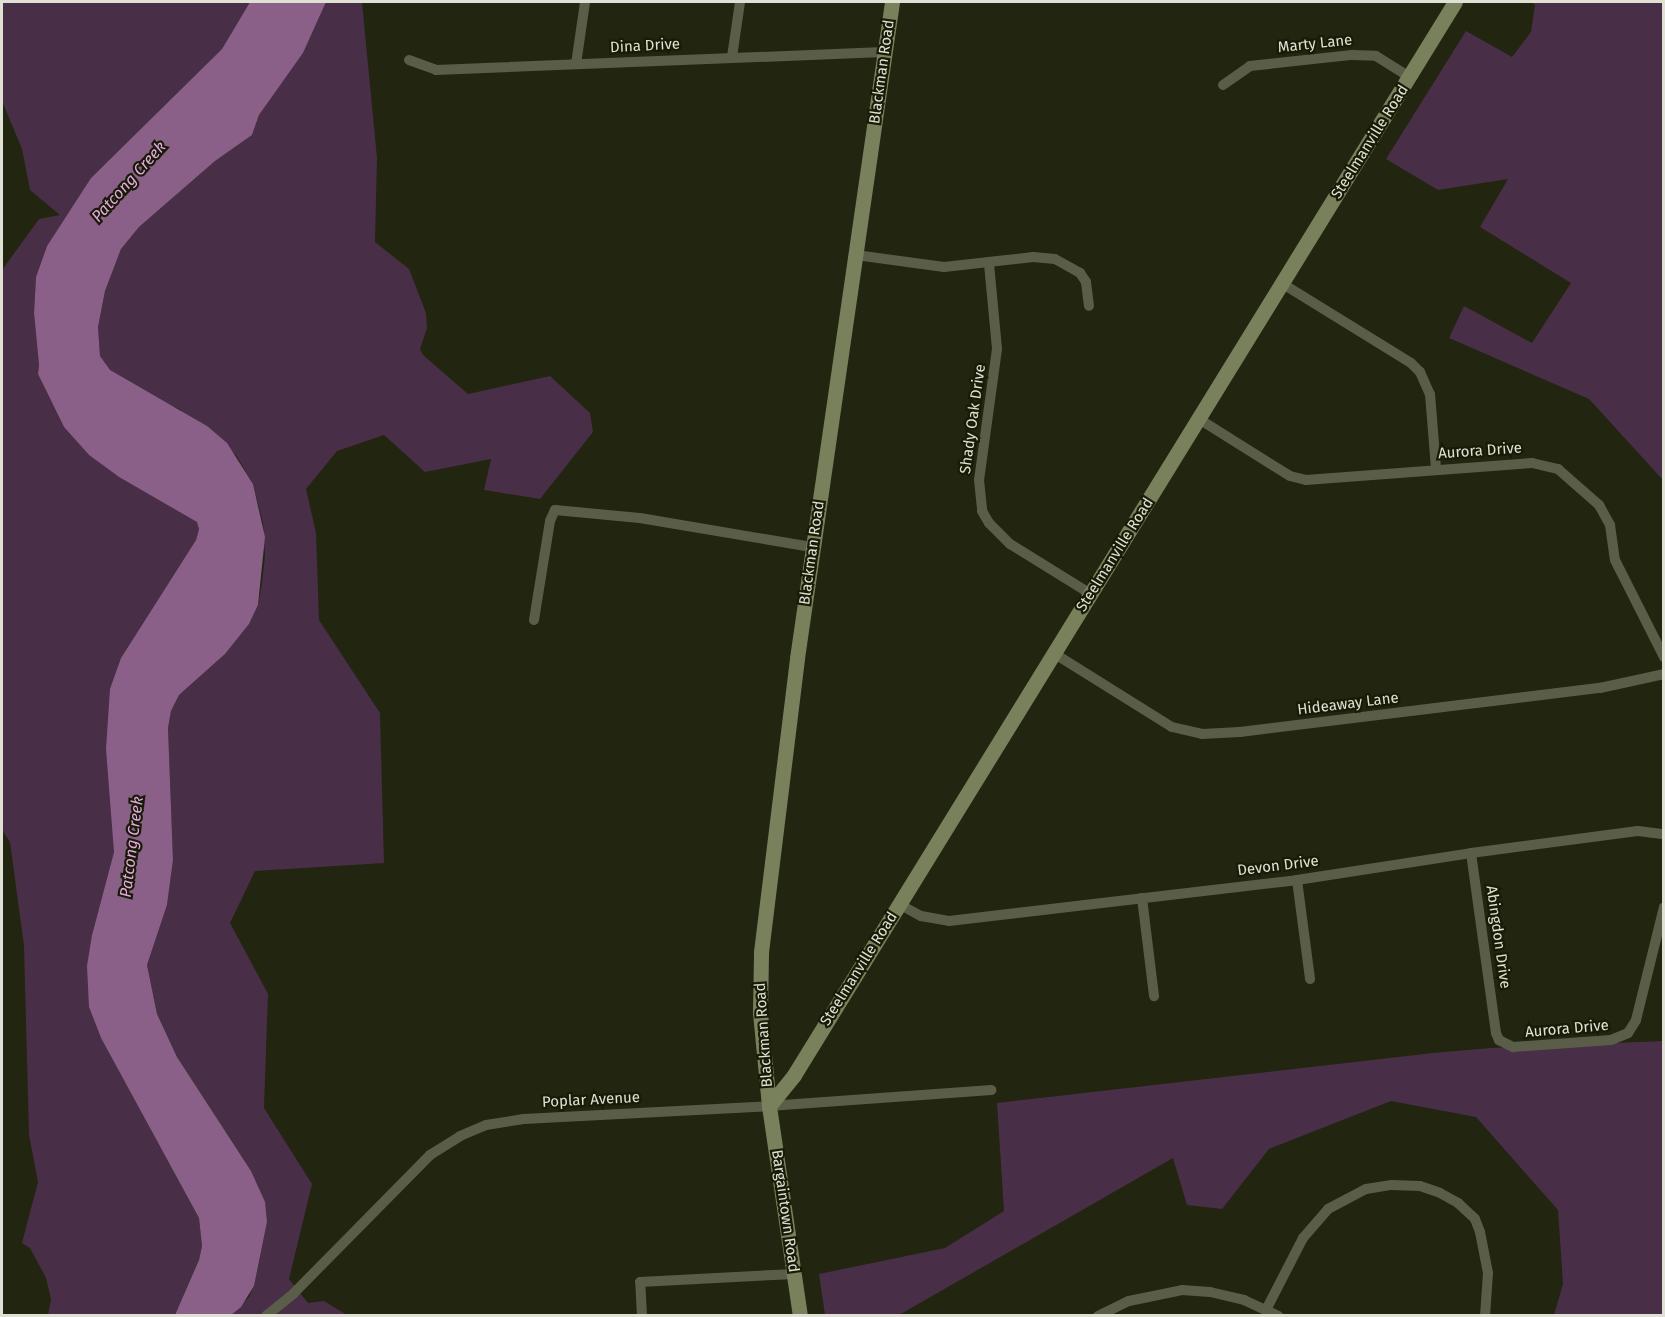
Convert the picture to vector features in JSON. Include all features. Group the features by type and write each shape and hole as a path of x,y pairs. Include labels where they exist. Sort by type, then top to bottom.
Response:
{"main road":[{"name":"Blackman Road","path":"769,1106 760,1012 761,952 812,547 892,2"},
{"name":"Steelmanville Road","path":"769,1106 794,1075 1455,2"},
{"name":"Bargaintown Road","path":"769,1106 800,1316"}],"street":[{"path":"576,64 585,2"},
{"path":"732,57 740,2"},
{"name":"Dina Drive","path":"409,60 436,70 884,52"},
{"name":"Marty Lane","path":"1223,86 1250,66 1352,55 1376,57 1410,77"},
{"path":"856,255 944,267 989,264 1033,257 1062,261 1074,267 1083,277 1089,306"},
{"name":"Shady Oak Drive","path":"989,264 997,349 979,480 982,511 993,528 1010,544 1091,594"},
{"path":"1283,284 1411,363 1420,372 1430,394 1436,468"},
{"name":"Aurora Drive","path":"1198,419 1284,472 1306,480 1436,468 1532,463 1558,469 1599,505 1610,525 1615,560 1664,657"},
{"path":"534,620 550,521 555,510 640,518 812,547"},
{"name":"Hideaway Lane","path":"1055,654 1172,727 1202,734 1240,732 1600,688 1664,674"},
{"name":"Devon Drive","path":"899,904 921,916 949,921 1297,880 1471,853 1638,831 1664,834"},
{"name":"Abingdon Drive","path":"1471,853 1494,1026"},
{"path":"1297,880 1310,979"},
{"path":"1142,898 1154,996"},
{"name":"Aurora Drive","path":"1494,1026 1499,1040 1518,1048 1611,1040 1625,1036 1636,1020 1664,907"},
{"name":"Poplar Avenue","path":"267,1316 294,1293 430,1155 477,1128 492,1123 524,1119 769,1106 990,1090"},
{"path":"1267,1308 1303,1238 1328,1209 1366,1189 1392,1185 1420,1186 1458,1203 1475,1219 1480,1232 1488,1273 1485,1316"},
{"path":"642,1316 640,1282 795,1275"},
{"path":"1098,1316 1130,1301 1182,1290 1210,1292 1267,1308 1279,1316"}],"shaded area":[{"path":"2,2 250,2 222,49 91,178 47,246 36,277 34,313 38,374 64,427 89,455 119,477 198,522 199,529 196,540 121,658 114,852 92,935 89,1007 101,1038 199,1218 202,1246 199,1260 175,1315 48,1315 51,1299 46,1278 30,1248 22,1243 38,1182 29,1135 24,946 10,842 2,830 2,270 39,219 60,215 30,190 22,149 2,101"},
{"path":"326,2 362,2 377,158 375,242 409,269 426,313 427,328 420,349 423,355 468,394 550,376 590,413 593,432 540,499 484,490 491,459 425,472 384,435 337,451 306,489 316,533 319,620 380,713 384,863 255,871 230,923 268,994 264,1108 312,1184 289,1279 308,1303 324,1301 347,1315 231,1315 249,1297 254,1286 267,1222 251,1171 177,1057 157,1014 147,965 167,905 173,860 168,728 171,711 179,695 225,654 249,624 258,605 262,583 265,555 263,523 253,484 236,455 179,409 147,394 110,371 100,356 98,327 105,291 121,249 139,227 215,161 252,135 259,115 303,53"},
{"path":"1531,2 1663,2 1663,480 1589,399 1449,338 1464,306 1532,343 1571,283 1480,227 1508,179 1438,190 1386,159 1466,31 1512,57 1531,32 1535,5"},
{"path":"1663,1041 1663,1315 1554,1315 1563,1284 1558,1210 1476,1117 1391,1101 1269,1149 1222,1209 1187,1205 1173,1158 899,1315 825,1315 819,1274 945,1248 1004,1211 997,1103 1433,1053 1491,1048"}],"water":[{"name":"Patcong Creek","path":"250,2 326,2 303,53 259,115 252,135 215,161 139,227 121,249 105,291 98,327 100,356 110,370 207,426 227,443 253,484 265,537 258,605 249,624 225,654 179,695 171,711 168,728 173,860 167,905 147,965 157,1014 177,1057 251,1171 265,1202 267,1222 254,1286 241,1307 231,1315 175,1315 199,1260 202,1246 199,1218 101,1038 89,1007 87,966 92,935 114,852 106,749 110,689 121,658 196,540 199,529 197,522 119,477 89,455 64,427 38,374 34,313 36,277 47,246 91,178 222,49"}]}
